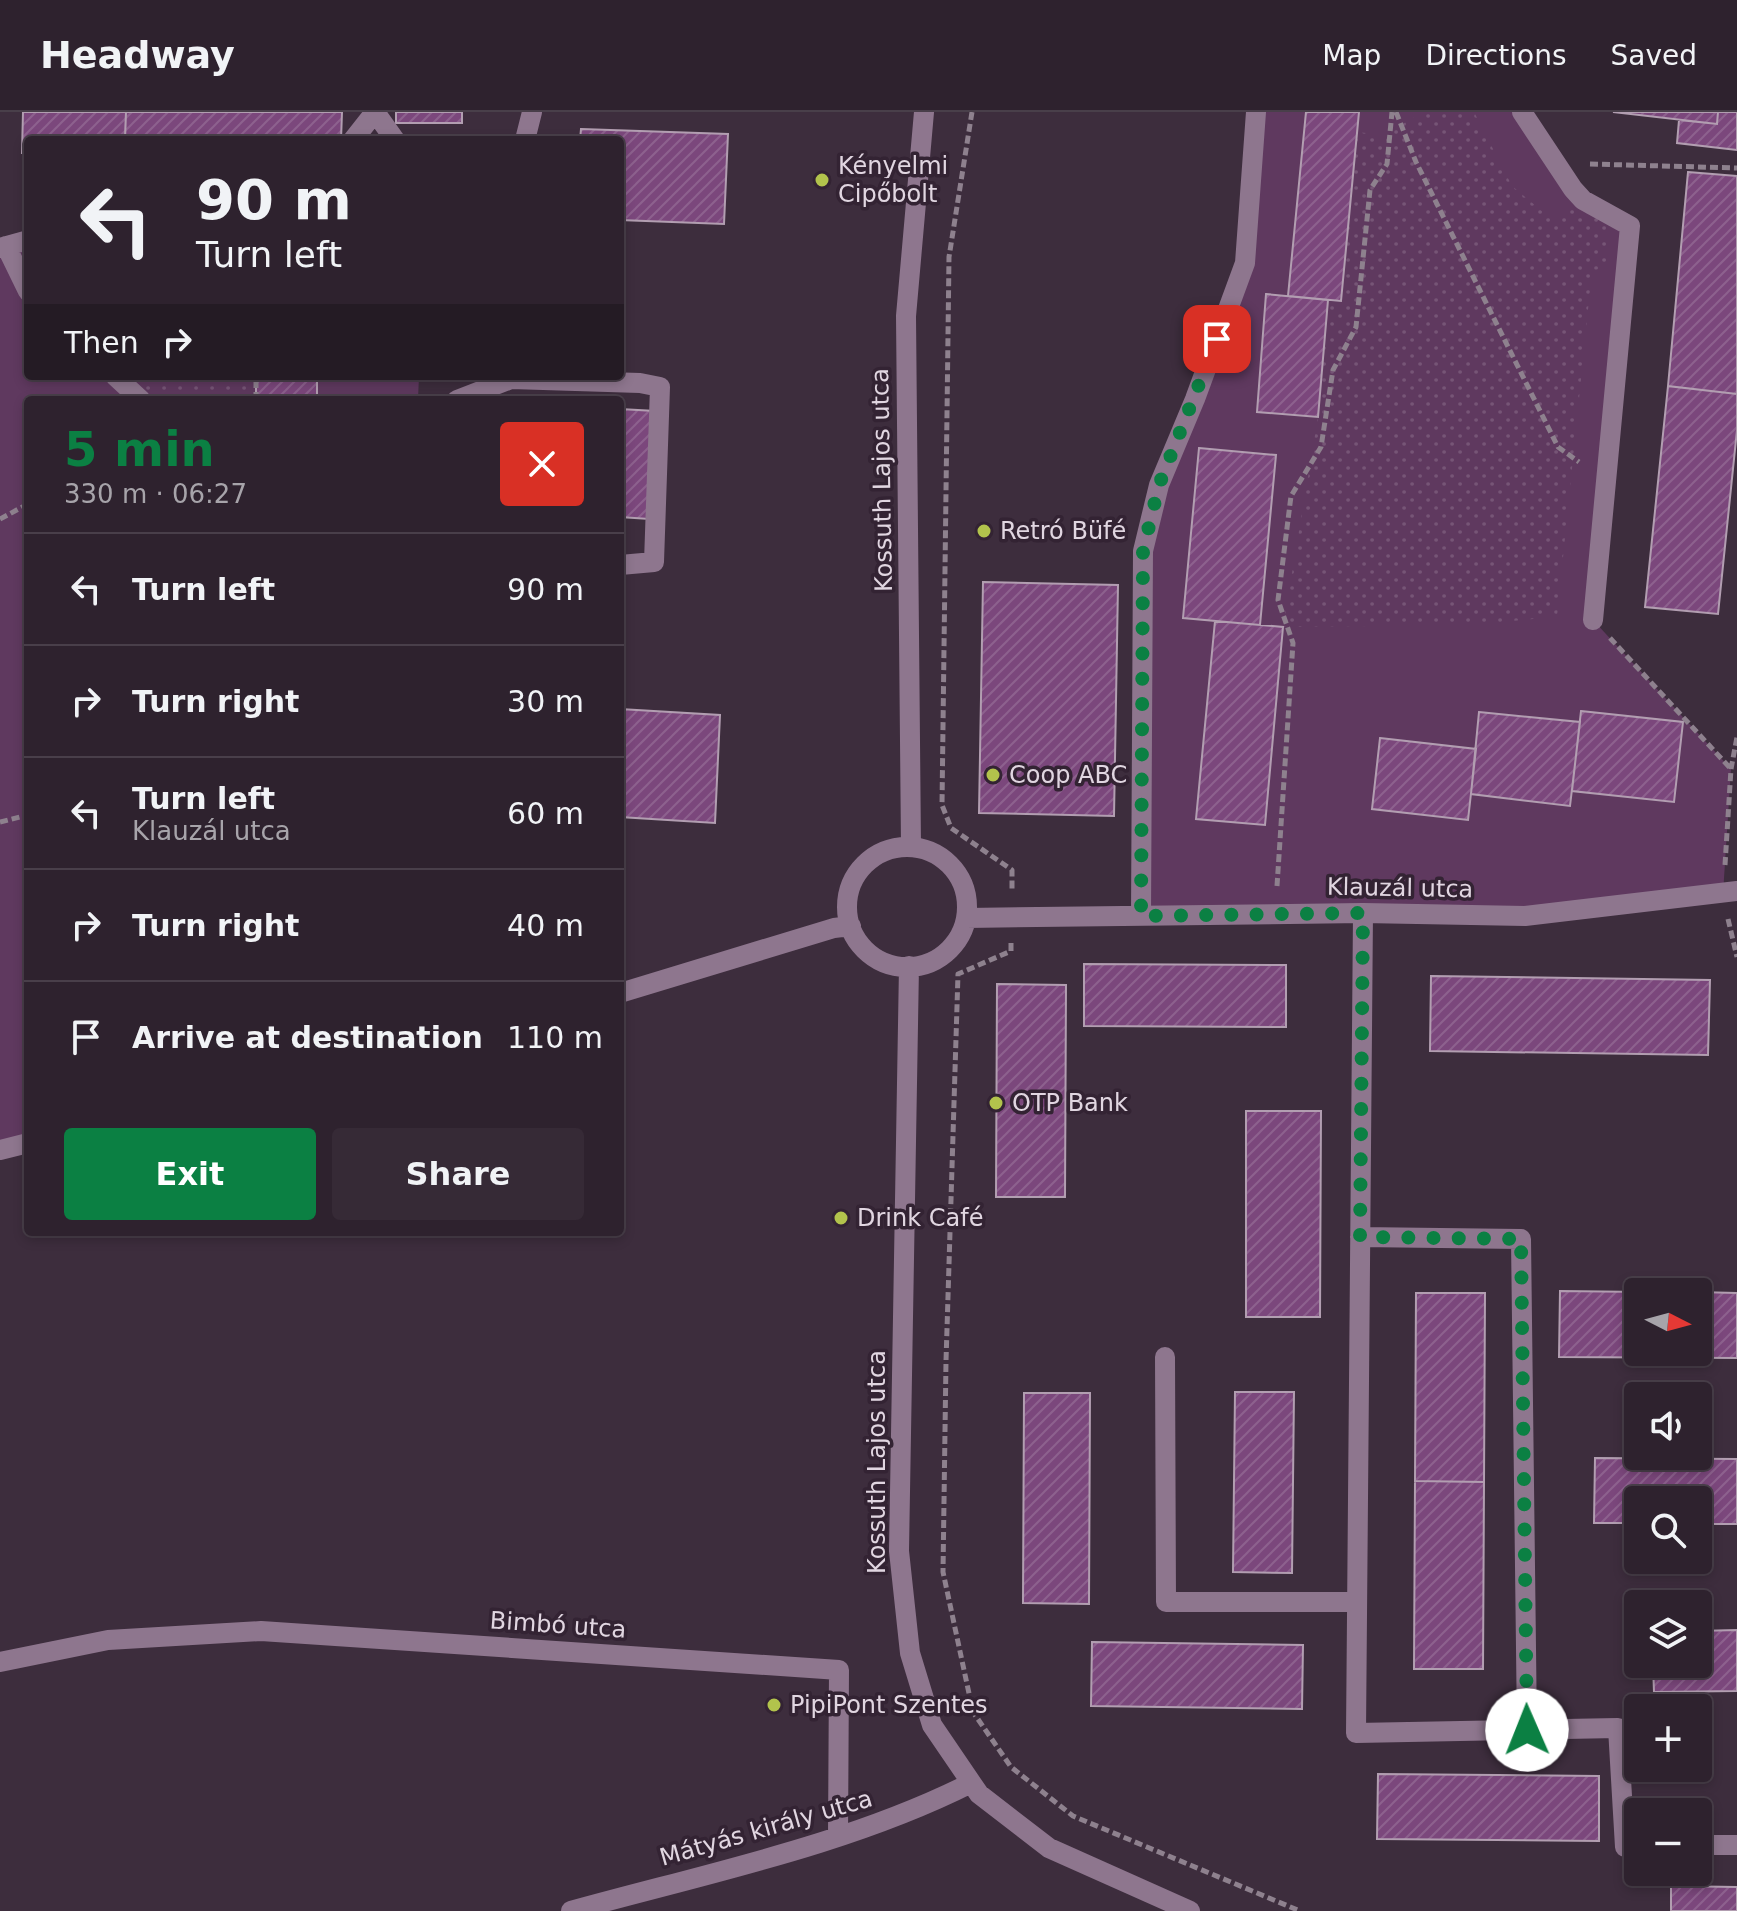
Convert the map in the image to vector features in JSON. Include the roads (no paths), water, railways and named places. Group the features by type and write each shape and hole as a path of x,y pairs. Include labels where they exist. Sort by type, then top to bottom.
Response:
{"street":[{"path":"356,136 375,112 392,136"},
{"path":"526,136 532,112"},
{"name":"Kossuth Lajos utca","path":"911,847 906,316 924,112"},
{"path":"1141,916 1143,551 1159,485 1195,399 1245,263 1256,112"},
{"path":"1522,112 1583,200 1630,226 1593,620"},
{"path":"24,241 3,247 24,284"},
{"path":"119,380 137,396"},
{"path":"467,396 508,380"},
{"path":"543,380 640,383 660,387 654,562 624,565"},
{"path":"897,847 911,847 932,852 957,873 964,888 966,918 959,937 949,951 934,961 898,966 878,960 863,948 847,912 848,894 855,877 866,863 897,847"},
{"name":"Klauzál utca","path":"966,918 1363,913 1525,916 1730,893"},
{"path":"1363,913 1356,1733 1618,1728 1624,1830"},
{"path":"624,992 834,928 851,926"},
{"name":"Kossuth Lajos utca","path":"909,966 899,1551 910,1653 932,1725 979,1794 1049,1848 1190,1911"},
{"path":"0,1150 24,1144"},
{"path":"1360,1237 1521,1239 1527,1730"},
{"path":"1165,1357 1166,1602 1357,1602"},
{"name":"Bimbó utca","path":"0,1662 108,1640 261,1631 839,1670 838,1837"},
{"name":"Mátyás király utca","path":"571,1911 838,1837 926,1805 971,1783"},
{"path":"1712,1845 1737,1845"}],"place":[{"name":"Kényelmi Cipőbolt","path":"822,180"},
{"name":"Retró Büfé","path":"984,531"},
{"name":"Coop ABC","path":"993,775"},
{"name":"OTP Bank","path":"996,1103"},
{"name":"Drink Café","path":"841,1218"},
{"name":"PipiPont Szentes","path":"774,1705"}]}
